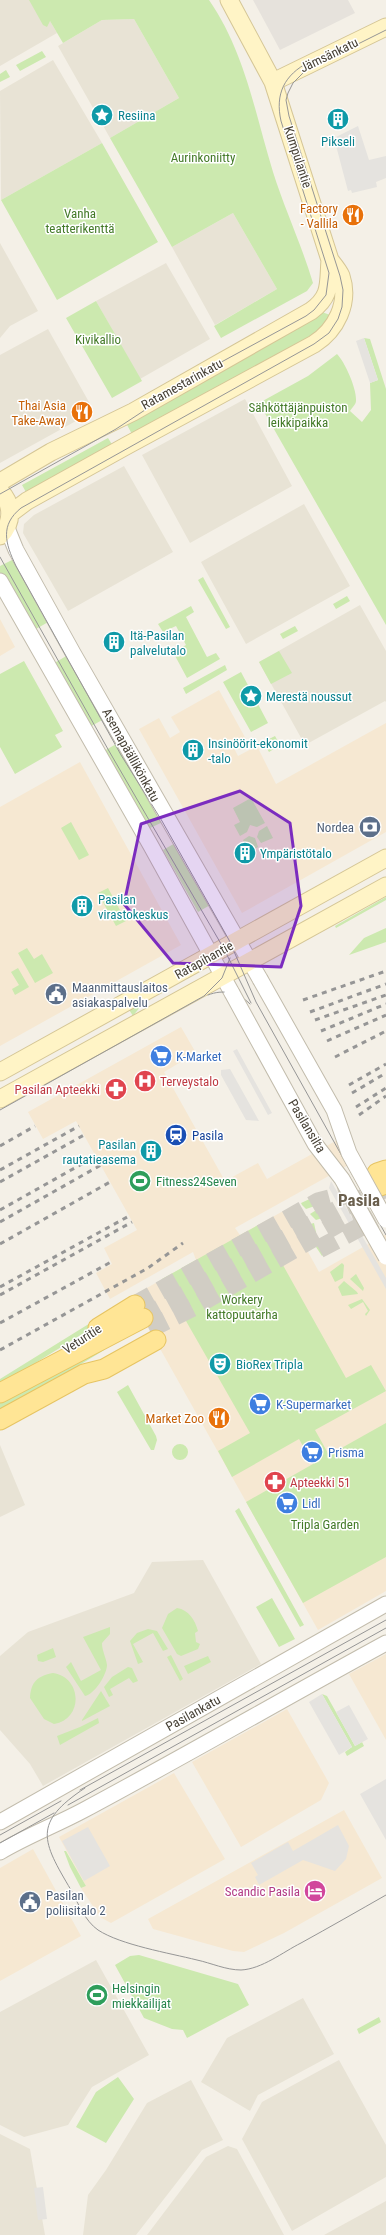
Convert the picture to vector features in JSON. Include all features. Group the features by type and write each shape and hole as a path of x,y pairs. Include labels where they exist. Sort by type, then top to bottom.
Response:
{"main road":[{"name":"Kumpulantie","path":"229,0 273,82 330,260 340,276 343,290 342,307 338,319"},
{"name":"Jämsänkatu","path":"273,82 386,28"},
{"name":"Ratamestarinkatu","path":"0,482 51,452 133,412 311,311 323,302 328,287 330,260"},
{"name":"Ratamestarinkatu","path":"6,526 27,501 314,344 328,332 338,319"},
{"path":"0,491 9,504 6,526"},
{"name":"Ratapihantie","path":"0,1072 238,942 386,858"},
{"name":"Ratapihantie","path":"0,1099 386,886"},
{"name":"Veturitie","path":"0,1393 32,1376 146,1323 98,1359 84,1374 0,1420"}],"street":[{"name":"Asemapäällikönkatu","path":"6,526 16,550 73,653 260,979"},
{"name":"Asemapäällikönkatu","path":"0,581 232,993"},
{"name":"Pasilansilta","path":"260,979 334,1110 349,1153 385,1217"},
{"name":"Pasilansilta","path":"232,993 315,1144 342,1179 386,1257"},
{"name":"Pasilankatu","path":"0,1822 386,1604"},
{"path":"0,1852 83,1811 301,1688 386,1643"}],"highlighted area":[{"path":"240,791 290,823 301,906 281,967 173,963 124,904 141,824"}],"shaded area":[{"path":"0,0 38,0 57,33 0,66"},
{"path":"253,0 348,0 355,13 280,50"},
{"path":"134,19 179,98 110,138 58,46 102,20"},
{"path":"53,60 102,143 1,200 0,91"},
{"path":"358,126 369,160 386,156 386,178 376,182 377,187 352,193 351,190 348,191 334,138"},
{"path":"233,213 277,289 215,325 172,247"},
{"path":"0,243 38,311 10,326 0,338"},
{"path":"166,263 210,339 140,379 96,301"},
{"path":"48,329 94,411 0,463 0,355"},
{"path":"364,338 378,380 370,383 356,341"},
{"path":"245,399 292,486 190,543 142,455"},
{"path":"124,466 173,552 68,611 23,533 24,524 34,515"},
{"path":"304,504 350,586 246,644 201,562"},
{"path":"360,605 386,651 386,702 385,701 305,745 259,662"},
{"path":"0,619 15,647 0,656"},
{"path":"219,690 247,741 234,748 238,756 257,746 276,784 386,723 386,832 242,913 139,729 159,718 170,738 180,732 171,717"},
{"name":"Pasilan virastokeskus","path":"80,762 181,945 0,1046 0,807"},
{"path":"181,1027 196,1053 164,1072 225,1181 258,1163 267,1179 348,1134 361,1158 235,1228 240,1235 285,1210 319,1272 386,1234 386,1591 318,1630 131,1297 196,1260 193,1252 110,1299 96,1273 112,1264 104,1248 137,1230 76,1121 43,1139 28,1112"},
{"path":"237,1049 272,1113 268,1115 233,1051"},
{"path":"230,1069 259,1121 246,1120 221,1075 221,1070"},
{"path":"331,1181 386,1278 386,1289 329,1188"},
{"path":"0,1445 25,1505 0,1517"},
{"path":"203,1560 261,1664 43,1786 30,1764 0,1730 0,1656 28,1632 134,1593 152,1562"},
{"path":"386,1654 386,1740 349,1674"},
{"path":"322,1694 352,1747 339,1755 309,1702"},
{"path":"349,1705 368,1739 355,1746 336,1712"},
{"path":"287,1709 329,1783 321,1800 241,1847 192,1762"},
{"path":"174,1773 225,1859 111,1923 100,1917 81,1888 86,1886 59,1837"},
{"path":"386,1779 386,1840 360,1794"},
{"path":"344,1810 382,1878 284,1933 244,1952 233,1951 153,1929 148,1919"},
{"path":"338,1825 349,1846 346,1859 335,1871 303,1860 259,1885 255,1877 258,1875 251,1863 288,1842 293,1851"},
{"path":"88,1827 110,1866 84,1881 62,1841"},
{"name":"Pasilan poliisitalo 2","path":"33,1849 81,1936 0,1981 0,1868"},
{"path":"96,1960 149,2055 92,2087 68,2125 24,2137 0,2125 0,2012"},
{"path":"303,1998 334,2054 258,2095 250,2111 201,2082 227,2038"},
{"path":"339,2060 386,2145 386,2177 292,2231 242,2139 262,2102"},
{"path":"191,2080 223,2140 202,2150 136,2235 83,2235 88,2195 106,2170 147,2103"},
{"path":"0,2134 30,2149 45,2235 0,2235"},
{"path":"228,2146 237,2149 284,2235 147,2235 206,2157"},
{"path":"43,2187 47,2219 38,2220 34,2188"},
{"path":"386,2201 386,2235 324,2235"}],"green space":[{"name":"Aurinkoniitty","path":"29,0 209,0 232,41 248,83 273,172 313,283 307,291 221,338 214,326 277,289 233,213 172,247 110,138 179,98 134,19 102,20 63,43 50,21 47,27 43,25"},
{"path":"42,51 46,57 20,71 16,65"},
{"path":"6,70 10,77 0,82 0,74"},
{"name":"Vanha teatterikenttä","path":"102,143 158,242 57,300 1,200"},
{"name":"Kivikallio","path":"96,301 142,381 112,398 66,318"},
{"path":"322,312 330,315 323,331 134,438 125,421"},
{"name":"Sähköttäjänpuiston leikkipaikka","path":"364,338 370,339 386,389 386,625 259,403 308,376 337,354 347,369 355,390 356,402 350,411 362,422 371,410 370,383 378,380"},
{"path":"108,438 113,446 27,494 22,485"},
{"path":"16,558 50,621 36,629 13,588 0,576 0,566"},
{"path":"203,577 230,627 226,629 198,580"},
{"path":"347,596 350,601 336,609 333,604"},
{"path":"191,606 194,612 186,617 207,657 216,653 220,659 187,678 173,652 186,645 176,626 163,632 158,624"},
{"path":"295,626 298,631 283,639 280,634"},
{"path":"279,651 292,673 271,684 259,662"},
{"path":"68,655 104,719 86,729 51,665"},
{"path":"24,661 63,731 55,735 62,747 15,774 0,747 0,674"},
{"path":"225,665 227,670 186,694 183,688"},
{"path":"241,672 268,723 251,732 223,682"},
{"path":"275,736 280,745 269,752 263,742"},
{"path":"118,743 165,821 150,828 104,751"},
{"path":"251,798 265,823 257,827 250,825 247,832 240,836 234,825 240,822 233,808"},
{"path":"71,822 89,855 79,860 61,828"},
{"path":"267,826 273,838 261,843 257,837 259,831"},
{"path":"249,836 255,838 258,847 249,852 243,840"},
{"path":"177,842 212,904 198,912 163,850"},
{"path":"108,888 126,921 116,926 98,893"},
{"path":"386,897 386,900 336,928 335,926"},
{"path":"386,928 386,942 349,955 364,938"},
{"path":"27,948 34,959 42,954 53,973 35,983 18,953"},
{"path":"18,968 29,987 15,995 12,989 19,985 11,972"},
{"path":"145,1000 146,1003 140,1007 133,1016 128,1008"},
{"path":"314,1197 318,1205 306,1209 302,1205 301,1203"},
{"path":"321,1207 326,1217 316,1220 310,1214"},
{"path":"314,1223 317,1237 313,1242 303,1226"},
{"path":"260,1224 346,1378 371,1365 386,1391 315,1430 329,1455 386,1423 386,1557 303,1603 246,1502 313,1464 299,1439 232,1477 218,1451 250,1433 162,1279"},
{"path":"320,1241 323,1241 331,1246 322,1256 316,1247"},
{"path":"342,1263 344,1265 343,1278 335,1282 330,1272"},
{"path":"356,1274 364,1288 363,1291 350,1279"},
{"path":"344,1281 358,1294 342,1296 338,1287"},
{"path":"129,1299 100,1323 0,1385 0,1379"},
{"path":"362,1299 370,1310 366,1316 365,1314 368,1311 363,1302 351,1309 348,1305"},
{"path":"104,1347 104,1350 101,1352 0,1413 0,1401"},
{"path":"128,1385 156,1436 157,1440 154,1450 151,1450 117,1392"},
{"path":"177,1444 183,1444 188,1449 186,1458 183,1460 177,1460 172,1455 172,1449"},
{"path":"239,1508 304,1625 300,1627 235,1511"},
{"path":"272,1598 295,1639 279,1647 256,1607"},
{"path":"177,1608 188,1613 193,1619 198,1631 195,1633 196,1642 200,1644 198,1649 181,1656 177,1654 162,1628 168,1614"},
{"path":"110,1627 110,1634 102,1643 107,1665 105,1673 93,1692 85,1696 66,1667 71,1662 81,1681 101,1670 83,1637"},
{"path":"148,1629 157,1631 168,1649 163,1651 153,1633 133,1644 143,1662 138,1664 130,1641 137,1633"},
{"path":"53,1648 56,1657 43,1662 38,1661 37,1655"},
{"path":"171,1655 183,1679 180,1681 167,1657"},
{"path":"208,1656 211,1662 188,1674 184,1666"},
{"path":"128,1667 132,1668 138,1681 133,1683 129,1678 110,1689 113,1695 109,1697 104,1687 112,1677"},
{"path":"53,1673 63,1676 70,1682 76,1698 75,1707 71,1714 64,1721 54,1724 44,1719 30,1698 33,1684 39,1678"},
{"path":"101,1691 110,1706 82,1721 82,1720"},
{"path":"322,1694 327,1696 355,1746 362,1742 364,1746 347,1756 345,1752 352,1747"},
{"path":"98,1718 99,1723 60,1745 57,1736"},
{"path":"64,1851 66,1851 86,1886 81,1888 70,1867"},
{"path":"139,1955 238,1984 249,2005 187,2038 183,2030 172,2029 144,2018 115,1965 130,1956"},
{"path":"379,2017 381,2022 359,2034 357,2029"},
{"path":"118,2077 134,2099 106,2143 76,2127 96,2092"}],"tunnel":[{"path":"143,1318 337,1210 386,1188"},
{"path":"135,1305 318,1202 355,1192"},
{"path":"149,1329 193,1307 344,1220 386,1204"},
{"path":"319,1249 375,1219"}],"tram line":[{"path":"386,30 306,70 293,83 286,100 289,116 340,276 343,290 342,307 338,319 329,333 314,344 21,508 14,514 10,521 6,535 9,550 16,566 121,755 162,821 229,940 256,1002 386,1235"},
{"path":"0,494 116,429 203,372 306,316 314,310 326,295 329,273 279,111 279,102 283,86 293,73 309,62"},
{"path":"0,557 109,751 224,949 251,1003"},
{"path":"0,1110 204,996 222,978 230,958"},
{"path":"208,995 219,992 235,994 250,1004"},
{"path":"377,1230 386,1246"},
{"path":"80,1790 386,1620"},
{"path":"68,1805 386,1628"},
{"path":"85,1788 68,1800 56,1812 50,1823 47,1834 49,1845 61,1873 89,1922 98,1930 119,1940 224,1968 235,1970 249,1969 272,1960 386,1895"},
{"path":"0,1835 61,1801"},
{"path":"0,1843 54,1813"}],"railway":[{"path":"303,1000 386,971"},
{"path":"310,1012 386,984"},
{"path":"315,1020 386,995"},
{"path":"321,1031 386,1004"},
{"path":"327,1041 386,1015"},
{"path":"335,1057 386,1031"},
{"path":"349,1085 386,1064"},
{"path":"352,1093 386,1073"},
{"path":"356,1107 386,1088"},
{"path":"359,1115 386,1096"},
{"path":"0,1146 35,1126"},
{"path":"0,1170 79,1126"},
{"path":"0,1182 84,1135"},
{"path":"0,1210 96,1156"},
{"path":"0,1222 101,1165"},
{"path":"0,1244 110,1182"},
{"path":"0,1287 129,1216"},
{"path":"0,1295 132,1222"},
{"path":"0,1350 148,1268 183,1243"},
{"path":"0,1323 111,1262"}],"place":[{"name":"Resiina","path":"102,115"},
{"name":"Pikseli","path":"338,119"},
{"name":"Factory - Vallila","path":"353,215"},
{"name":"Thai Asia Take-Away","path":"82,412"},
{"name":"Itä-Pasilan palvelutalo","path":"114,642"},
{"name":"Merestä noussut","path":"251,696"},
{"name":"Insinöörit-ekonomit -talo","path":"193,750"},
{"name":"Nordea","path":"370,827"},
{"name":"Ympäristötalo","path":"245,853"},
{"name":"Pasilan virastokeskus","path":"82,906"},
{"name":"Maanmittauslaitos asiakaspalvelu","path":"56,994"},
{"name":"K-Market","path":"161,1056"},
{"name":"Terveystalo","path":"145,1081"},
{"name":"Pasilan Apteekki","path":"116,1089"},
{"name":"Pasila","path":"176,1135"},
{"name":"Pasilan rautatieasema","path":"151,1151"},
{"name":"Fitness24Seven","path":"140,1181"},
{"name":"BioRex Tripla","path":"220,1364"},
{"name":"K-Supermarket","path":"260,1404"},
{"name":"Market Zoo","path":"219,1418"},
{"name":"Prisma","path":"312,1452"},
{"name":"Apteekki 51","path":"275,1482"},
{"name":"Lidl","path":"287,1503"},
{"name":"Scandic Pasila","path":"315,1891"},
{"name":"Pasilan poliisitalo 2","path":"30,1902"},
{"name":"Helsingin miekkailijat","path":"97,1995"}],"district":[{"name":"Pasila","path":"359,1200"}],"park label":[{"name":"Workery kattopuutarha","path":"242,1306"},
{"name":"Tripla Garden","path":"325,1524"}]}
